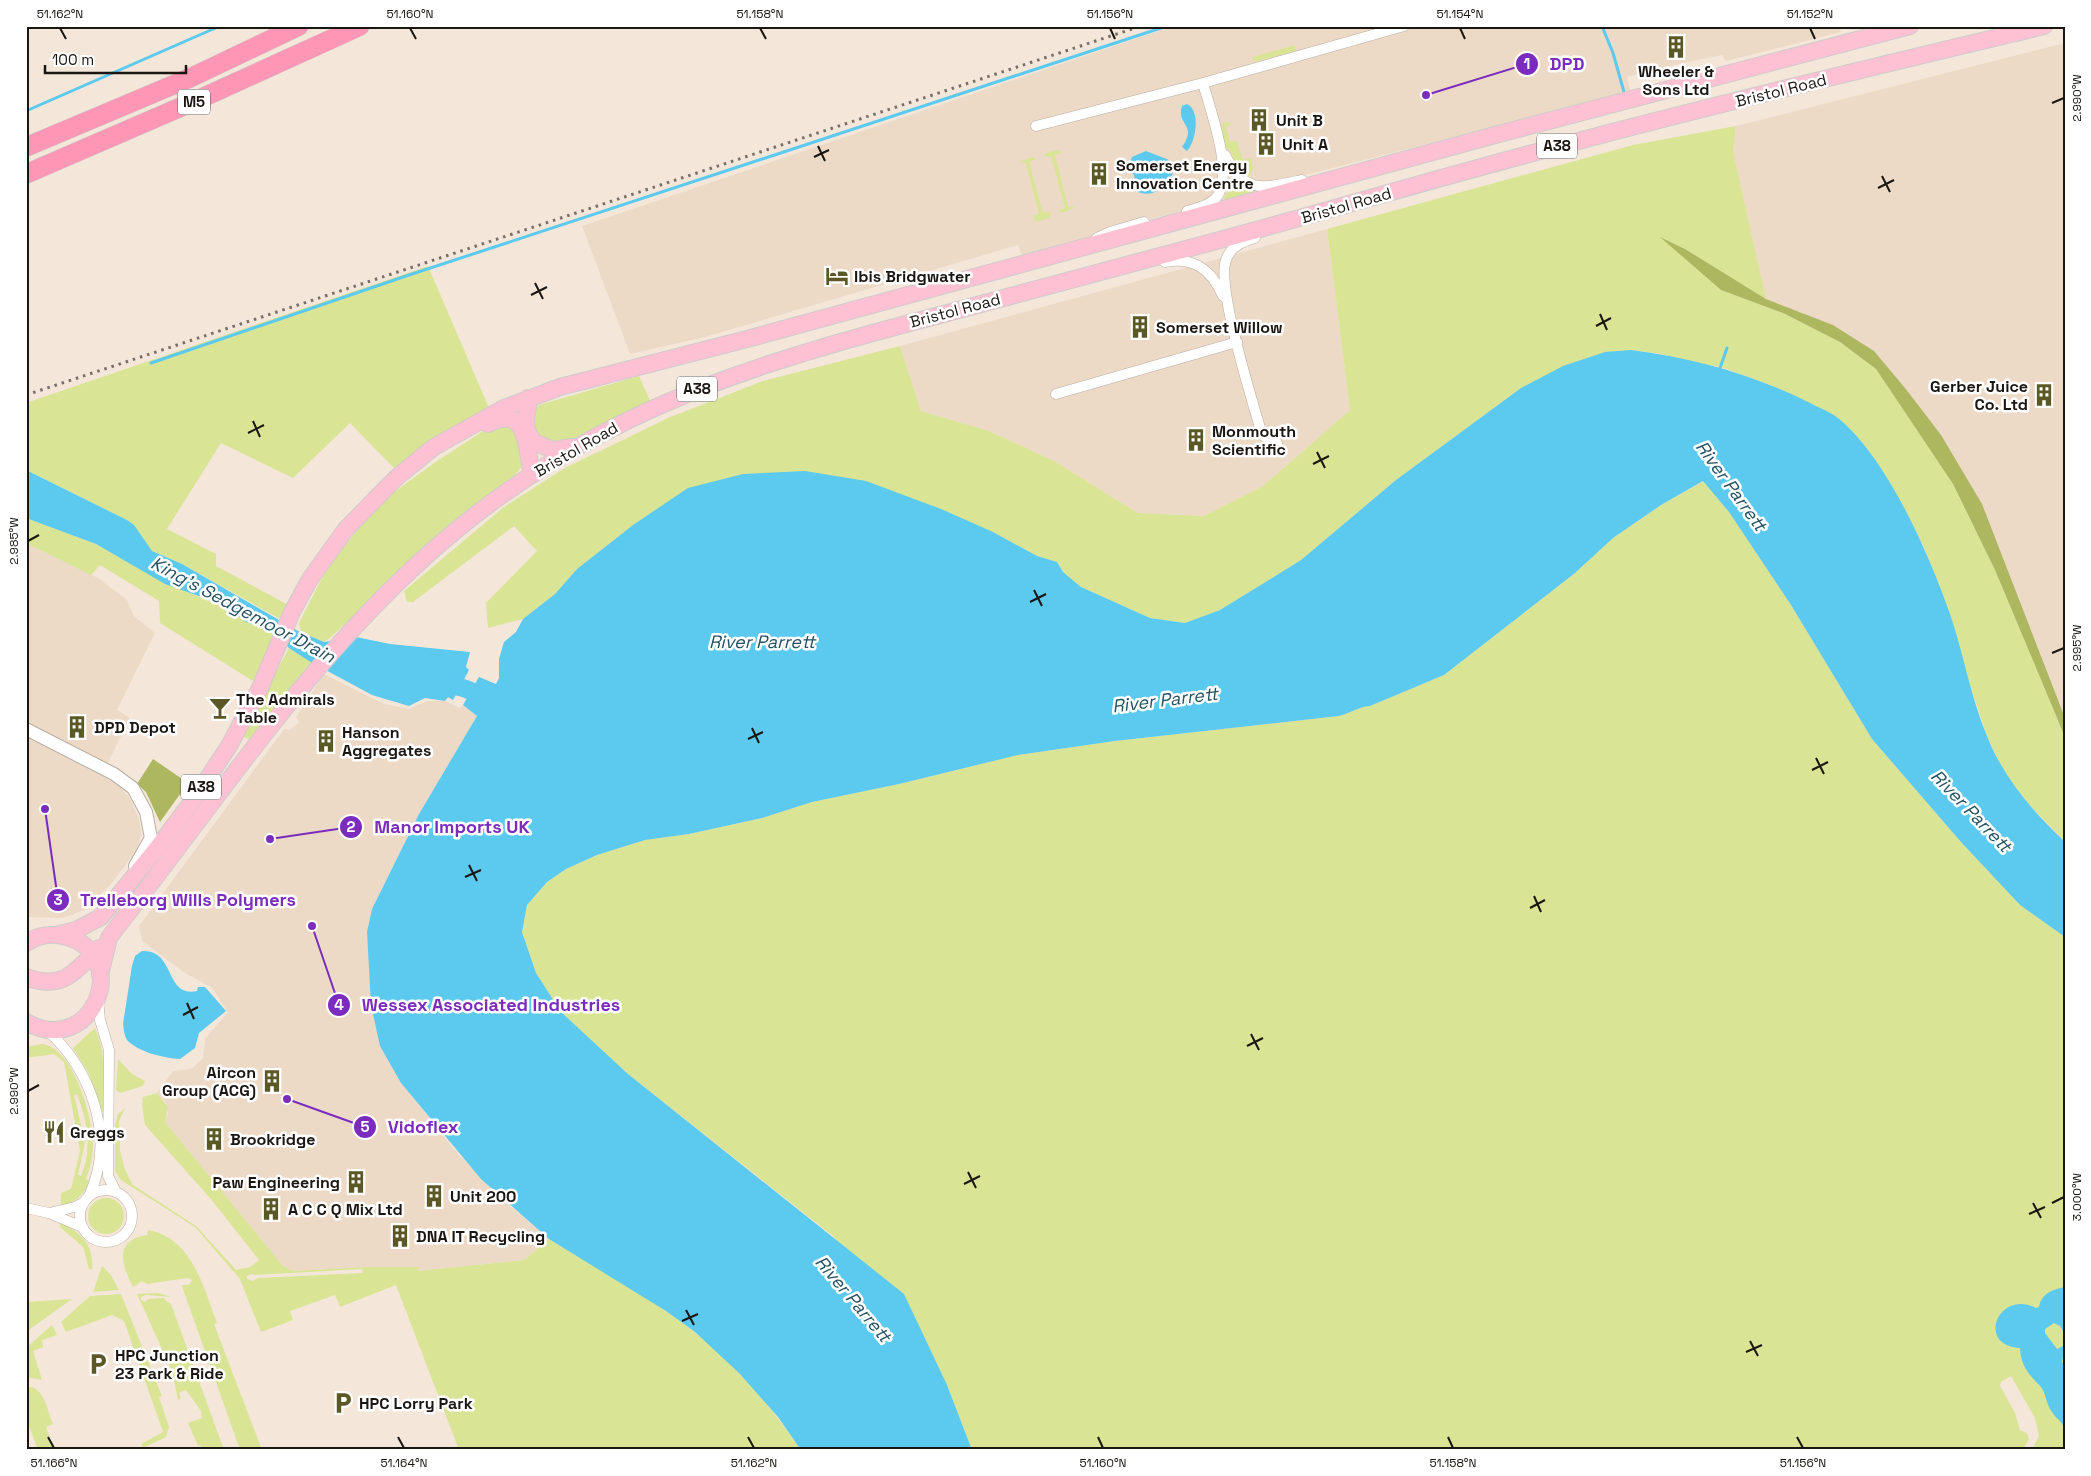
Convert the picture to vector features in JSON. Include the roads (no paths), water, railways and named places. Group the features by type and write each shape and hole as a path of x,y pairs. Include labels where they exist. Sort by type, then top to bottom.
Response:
{"highway":[{"name":"M5","path":"26,148 192,77 299,26"},
{"name":"M5","path":"26,174 204,98 360,26"}],"main road":[{"name":"Bristol Road","path":"56,935 88,925 101,917 113,905 184,813 229,746 273,659 292,612 310,579 346,529 370,503 418,460 471,425 528,398 560,387 747,340 1432,153 1910,26"},
{"name":"Bristol Road","path":"100,975 109,938 314,670 353,627 425,555 463,524 532,474 577,447 657,405 771,362 1328,211 1575,141 2044,26"},
{"path":"528,398 525,416 526,424 534,442 553,450 577,447"},
{"path":"418,460 435,455 499,418 507,418 523,430 528,444 532,474"},
{"name":"A38","path":"30,939 56,935 73,939 92,955 100,975 98,999"},
{"name":"A38","path":"26,976 40,981 55,982 70,976 109,938"},
{"path":"26,1034 66,1029 82,1021 89,1014 98,999"},
{"path":"26,1022 46,1030"}],"street":[{"path":"1036,126 1404,26"},
{"name":"Bristol Road","path":"1730,73 1748,62 1851,35 1871,26"},
{"path":"1067,253 1110,232 1190,210 1215,200 1221,191 1224,178 1219,142 1203,82"},
{"path":"1219,142 1232,169 1240,179 1255,186 1269,187 1348,168 1432,153"},
{"path":"1277,442 1262,436 1236,342 1228,306 1224,267 1226,258 1232,250 1244,241 1303,225 1328,211"},
{"path":"1102,271 1129,270 1177,259 1190,261 1210,273 1228,306"},
{"path":"1056,394 1236,342"},
{"path":"26,730 114,774 133,788 141,800 151,838 141,858 121,886 113,905"},
{"path":"98,999 100,1020 108,1041 110,1115 108,1176 116,1192"},
{"path":"46,1030 75,1060 88,1085 101,1133 100,1160 95,1184 86,1200 80,1219 82,1228 87,1235 102,1242 110,1242 124,1236 131,1223 131,1209 124,1197 116,1192 102,1190 86,1200 75,1208 50,1214"},
{"path":"29,1211 50,1214 82,1228"}],"water":[{"path":"1187,104 1194,113 1196,126 1193,141 1187,151 1182,147 1188,134 1181,113 1182,106"},
{"path":"1146,151 1169,160 1174,168 1165,185 1149,194 1136,191 1134,175 1128,168 1132,157"},
{"name":"River Parrett","path":"1631,350 1654,353 1722,368 1787,392 1838,418 1874,458 1905,510 1932,566 1951,617 1981,722 2001,766 2030,806 2065,842 2065,937 2020,905 1961,842 1872,739 1791,605 1729,512 1703,481 1661,505 1613,538 1575,573 1444,675 1370,706 1339,716 1115,741 1018,755 899,784 812,802 762,818 689,834 645,840 597,855 566,869 547,882 527,905 522,932 536,973 561,1012 628,1074 904,1294 947,1385 972,1450 801,1450 778,1417 739,1373 695,1332 666,1311 549,1239 481,1179 401,1083 380,1046 371,1005 367,932 372,909 419,814 477,716 463,705 479,677 496,684 499,678 499,659 504,642 516,632 523,619 555,594 577,569 633,525 688,488 743,474 805,471 866,481 941,509 993,532 1037,556 1057,562 1063,572 1081,587 1150,618 1185,623 1220,610 1301,560 1396,480 1521,388 1563,366 1605,352"},
{"path":"26,470 127,520 134,525 152,551 182,564 298,631 324,642 356,637 390,644 470,652 466,667 469,670 453,700 448,697 445,701 425,698 409,706 372,695 309,661 289,648 272,632 244,621 232,611 207,599 165,584 96,544 26,518"},
{"path":"142,951 153,952 160,957 179,987 187,991 197,991 198,987 205,987 226,1011 199,1033 195,1048 180,1059 159,1056 144,1051 132,1044 125,1036 123,1024 132,966 135,956"},
{"path":"2065,1287 2065,1334 2060,1326 2054,1323 2045,1329 2045,1333 2057,1349 2065,1345 2062,1362 2065,1366 2065,1431 2063,1425 2050,1409 2043,1389 2029,1374 2024,1365 2020,1348 2006,1345 1998,1338 1996,1329 1997,1320 2003,1312 2012,1306 2023,1304 2036,1308 2039,1307 2045,1295"}],"waterway":[{"path":"26,111 220,26"},
{"path":"151,363 406,276 1167,26"},
{"path":"1602,26 1613,53 1624,92"},
{"path":"1719,371 1727,348"},
{"name":"King's Sedgemoor Drain","path":"437,685 472,691 488,706"}],"railway":[{"path":"26,395 1141,26"}],"place":[{"name":"Wheeler & Sons Ltd","path":"1676,47"},
{"name":"DPD","path":"1426,95"},
{"name":"Unit B","path":"1259,120"},
{"name":"Unit A","path":"1266,144"},
{"name":"Somerset Energy Innovation Centre","path":"1099,174"},
{"name":"Ibis Bridgwater","path":"837,276"},
{"name":"Somerset Willow","path":"1140,327"},
{"name":"Gerber Juice Co. Ltd","path":"2044,395"},
{"name":"Monmouth Scientific","path":"1196,440"},
{"name":"The Admirals Table","path":"220,708"},
{"name":"DPD Depot","path":"77,727"},
{"name":"Hanson Aggregates","path":"326,741"},
{"name":"Trelleborg Wills Polymers","path":"45,809"},
{"name":"Manor Imports UK","path":"270,839"},
{"name":"Wessex Associated Industries","path":"312,926"},
{"name":"Aircon Group (ACG)","path":"272,1081"},
{"name":"Vidoflex","path":"287,1099"},
{"name":"Greggs","path":"54,1132"},
{"name":"Brookridge","path":"214,1139"},
{"name":"Paw Engineering","path":"356,1182"},
{"name":"Unit 200","path":"434,1196"},
{"name":"A C C Q Mix Ltd","path":"271,1209"},
{"name":"DNA IT Recycling","path":"400,1236"},
{"name":"HPC Junction 23 Park & Ride","path":"98,1364"},
{"name":"HPC Lorry Park","path":"343,1403"}]}
